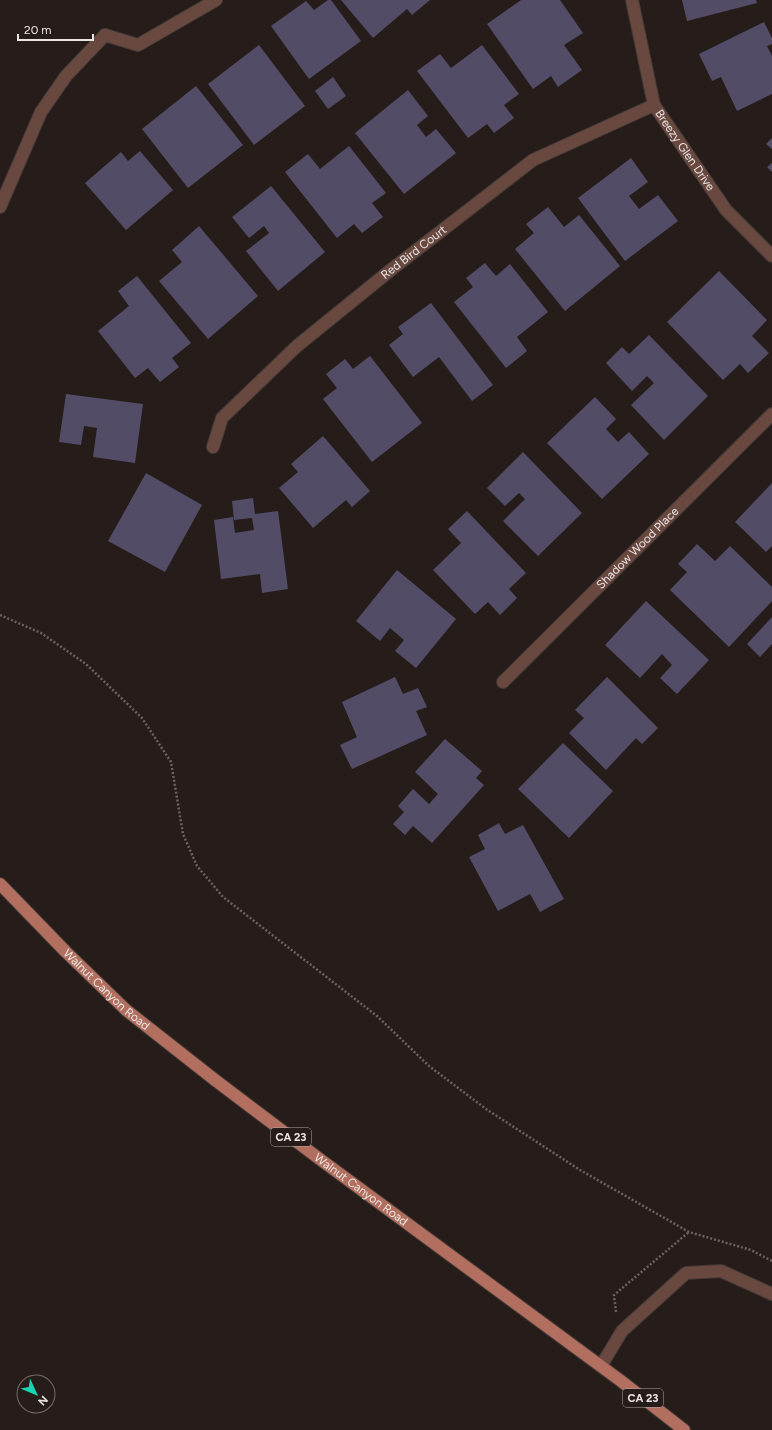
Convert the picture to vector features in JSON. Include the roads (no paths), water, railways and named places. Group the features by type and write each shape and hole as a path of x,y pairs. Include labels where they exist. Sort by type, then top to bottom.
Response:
{"main road":[{"name":"Walnut Canyon Road","path":"0,884 66,952 126,1010 252,1108 601,1366 684,1430"}],"street":[{"path":"0,207 41,112 66,76 105,35 138,45 216,0"},
{"name":"Breezy Glen Drive","path":"632,0 654,105 726,210 772,256"},
{"name":"Red Bird Court","path":"213,447 222,418 297,346 533,160 654,105"},
{"name":"Shadow Wood Place","path":"502,682 772,414"},
{"path":"601,1366 622,1330 686,1273 722,1271 772,1294"}]}
